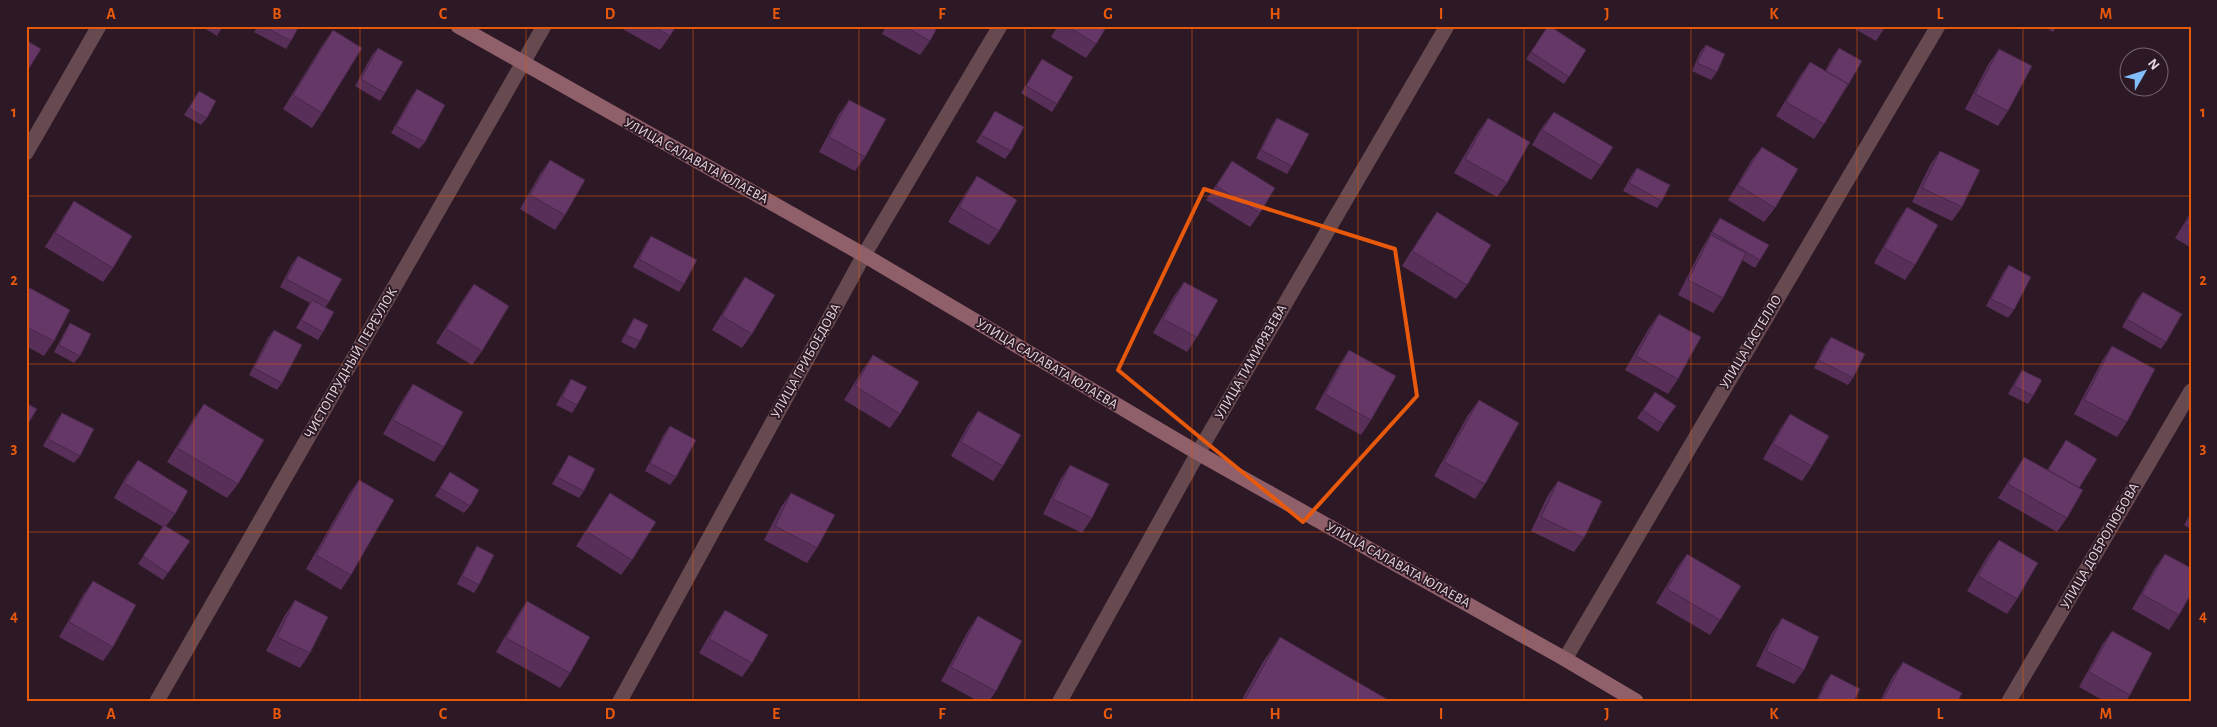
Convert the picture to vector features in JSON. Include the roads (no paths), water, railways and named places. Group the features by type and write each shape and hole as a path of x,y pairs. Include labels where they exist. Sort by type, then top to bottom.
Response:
{"street":[{"path":"26,153 99,26"},
{"name":"УЛИЦА САЛАВАТА ЮЛАЕВА","path":"458,26 522,64 864,255 1198,453 1565,659 1636,701"},
{"name":"ЧИСТОПРУДНЫЙ ПЕРЕУЛОК","path":"157,701 544,26"},
{"name":"УЛИЦА ГРИБОЕДОВА","path":"620,701 864,255 1000,26"},
{"name":"УЛИЦА ТИМИРЯЗЕВА","path":"1060,701 1198,453 1447,26"},
{"name":"УЛИЦА ГАСТЕЛЛО","path":"1565,659 1938,26"},
{"name":"УЛИЦА ДОБРОЛЮБОВА","path":"2008,701 2191,391"}]}
